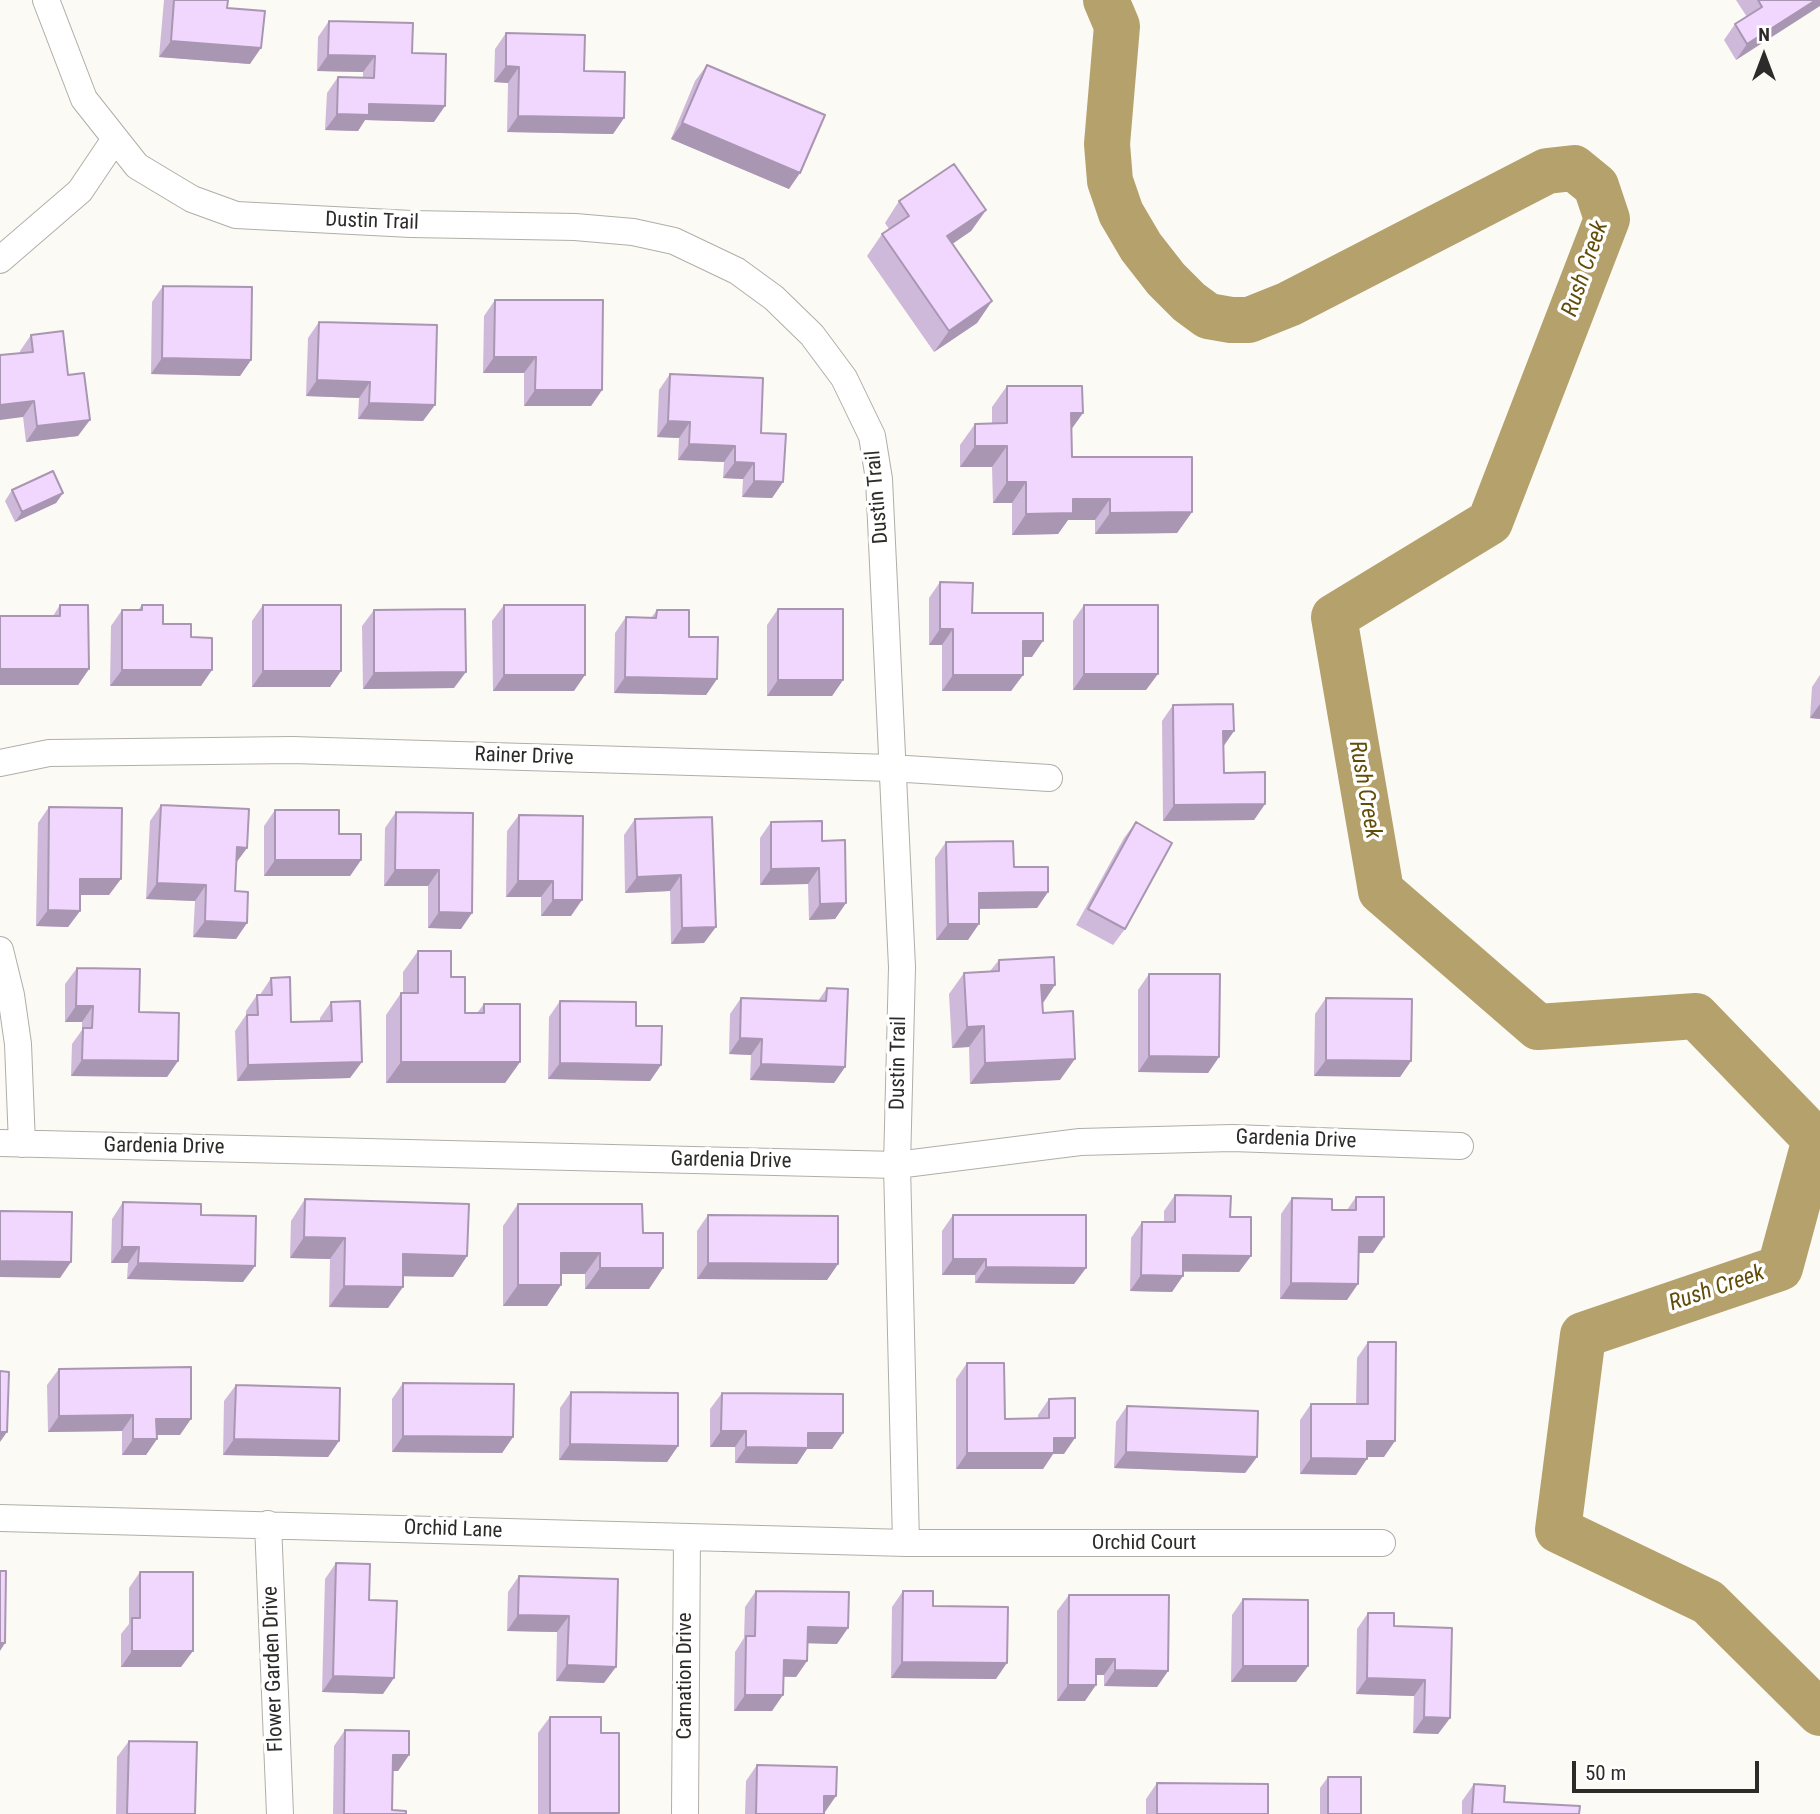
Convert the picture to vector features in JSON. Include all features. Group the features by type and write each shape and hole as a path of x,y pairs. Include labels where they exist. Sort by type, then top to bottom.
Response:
{"street":[{"name":"Dustin Trail","path":"46,0 84,99 137,166 192,199 236,215 633,232 674,241 700,251 737,271 774,298 812,335 844,377 872,436 879,479 902,967 897,1165 906,1543"},
{"path":"0,260 80,191 115,139"},
{"name":"Rainer Drive","path":"0,763 50,754 292,750 891,768 1049,778"},
{"path":"0,950 18,1044 11,1143"},
{"name":"Gardenia Drive","path":"11,1143 897,1165 1094,1142 1232,1138 1460,1146"},
{"name":"Orchid Lane","path":"0,1518 906,1543"},
{"name":"Flower Garden Drive","path":"268,1524 280,1814"},
{"name":"Carnation Drive","path":"685,1814 687,1537"},
{"name":"Orchid Court","path":"906,1543 1382,1543"}],"building":[{"path":"174,0 228,0 227,8 265,11 261,48 171,41"},
{"path":"1758,0 1816,0 1747,44 1735,24 1762,7"},
{"path":"329,21 413,23 412,53 446,54 445,106 369,104 369,115 337,114 338,77 374,78 375,56 328,55"},
{"path":"506,33 585,35 584,71 625,72 624,118 518,116 519,67 506,66"},
{"path":"707,65 825,115 800,173 682,123"},
{"path":"954,164 986,210 947,236 992,301 949,331 882,234 909,216 899,201"},
{"path":"163,286 252,287 251,360 162,358"},
{"path":"495,300 603,300 602,390 535,390 536,357 494,357"},
{"path":"319,322 437,325 435,405 369,403 370,382 317,380"},
{"path":"63,331 68,375 84,373 90,420 37,426 34,401 0,405 0,355 33,352 31,335"},
{"path":"670,374 763,378 761,433 786,434 783,482 754,481 754,463 735,462 735,446 689,444 690,422 668,421"},
{"path":"1007,386 1082,386 1083,413 1071,413 1072,457 1192,457 1192,512 1110,513 1110,499 1073,499 1073,513 1026,514 1026,482 1007,482 1007,446 975,446 975,424 1007,423"},
{"path":"53,471 63,493 22,512 12,490"},
{"path":"940,582 973,583 972,613 1043,613 1043,641 1023,641 1023,675 953,675 953,629 940,629"},
{"path":"60,605 88,605 89,669 0,669 0,616 60,616"},
{"path":"142,605 163,605 163,624 191,624 191,637 212,638 212,670 122,670 122,610 142,610"},
{"path":"263,605 341,605 341,671 263,671"},
{"path":"504,605 585,605 585,675 504,675"},
{"path":"1084,605 1158,605 1158,674 1084,674"},
{"path":"465,609 466,672 374,673 374,610"},
{"path":"778,609 843,609 843,680 778,680"},
{"path":"657,610 689,610 689,637 718,637 717,679 625,677 626,617 656,618"},
{"path":"1233,704 1234,731 1223,731 1224,773 1265,772 1265,804 1174,805 1173,705"},
{"path":"161,805 249,809 247,848 237,847 235,891 248,892 247,923 205,921 206,885 157,883"},
{"path":"49,807 122,808 121,879 80,879 80,911 48,910"},
{"path":"275,810 339,810 339,834 361,834 361,860 275,860"},
{"path":"396,812 473,813 472,913 439,912 439,870 395,870"},
{"path":"519,815 583,816 582,900 553,900 553,881 518,881"},
{"path":"712,817 716,927 682,928 681,875 637,877 635,819"},
{"path":"822,821 822,841 845,840 846,903 820,904 819,868 771,869 771,822"},
{"path":"1136,822 1172,843 1125,929 1088,909"},
{"path":"1013,841 1014,867 1048,867 1048,892 979,893 979,924 948,924 946,842"},
{"path":"418,951 451,951 451,977 465,977 465,1013 484,1013 484,1004 520,1004 520,1062 401,1062 401,993 418,993"},
{"path":"1054,957 1055,985 1041,985 1043,1013 1073,1011 1075,1059 985,1063 984,1026 967,1027 964,973 999,971 999,960"},
{"path":"77,968 140,969 139,1012 179,1013 178,1061 82,1060 83,1028 92,1028 93,1006 76,1006"},
{"path":"1149,974 1220,974 1219,1057 1149,1056"},
{"path":"290,977 291,1022 332,1021 331,1002 360,1001 362,1062 248,1065 247,1015 258,1015 257,995 272,995 271,978"},
{"path":"827,988 848,989 845,1067 761,1064 762,1039 740,1038 741,998 826,1001"},
{"path":"1326,998 1412,999 1411,1061 1326,1060"},
{"path":"560,1001 636,1002 636,1026 662,1026 661,1065 560,1063"},
{"path":"1175,1195 1231,1196 1230,1217 1251,1217 1251,1256 1183,1255 1183,1276 1141,1275 1142,1222 1175,1222"},
{"path":"1356,1197 1384,1197 1384,1237 1359,1237 1358,1284 1291,1283 1292,1198 1332,1199 1332,1210 1356,1210"},
{"path":"305,1199 469,1204 467,1256 403,1254 403,1287 344,1286 345,1238 304,1237"},
{"path":"123,1202 201,1204 201,1215 256,1216 255,1266 138,1263 139,1247 122,1247"},
{"path":"518,1204 642,1204 643,1233 663,1233 663,1268 600,1268 600,1253 561,1253 561,1285 518,1285"},
{"path":"0,1211 72,1212 71,1262 0,1261"},
{"path":"708,1215 838,1216 838,1264 708,1263"},
{"path":"953,1215 1086,1215 1086,1268 986,1267 986,1259 953,1259"},
{"path":"1368,1342 1396,1342 1395,1441 1367,1441 1367,1459 1311,1458 1311,1404 1368,1404"},
{"path":"967,1363 1004,1363 1005,1419 1049,1418 1049,1399 1075,1398 1075,1438 1054,1438 1054,1453 967,1453"},
{"path":"191,1367 191,1419 156,1419 157,1439 133,1439 133,1415 59,1416 59,1369"},
{"path":"0,1371 9,1372 7,1432 0,1432"},
{"path":"403,1383 514,1384 513,1437 403,1436"},
{"path":"236,1385 340,1388 339,1441 234,1439"},
{"path":"571,1392 678,1393 678,1446 570,1444"},
{"path":"722,1393 843,1394 843,1433 808,1433 808,1448 746,1447 746,1431 721,1431"},
{"path":"1127,1406 1258,1411 1257,1457 1126,1452"},
{"path":"336,1563 370,1564 369,1600 397,1601 394,1678 333,1676"},
{"path":"0,1571 6,1571 5,1643 0,1643"},
{"path":"140,1572 193,1572 193,1651 132,1651 132,1618 140,1618"},
{"path":"519,1576 618,1579 616,1667 567,1665 569,1616 518,1615"},
{"path":"756,1591 849,1592 848,1628 808,1627 807,1661 784,1660 783,1695 745,1695 746,1636 755,1636"},
{"path":"903,1591 933,1591 933,1606 1008,1607 1007,1663 902,1662"},
{"path":"1069,1595 1169,1595 1168,1671 1115,1670 1115,1659 1096,1659 1096,1685 1068,1685"},
{"path":"1243,1599 1308,1600 1308,1666 1243,1666"},
{"path":"1368,1613 1394,1613 1394,1626 1452,1628 1450,1718 1424,1717 1425,1680 1367,1678"},
{"path":"550,1717 601,1717 601,1733 619,1733 619,1813 550,1813"},
{"path":"345,1730 409,1731 409,1755 393,1755 392,1810 406,1811 406,1814 344,1814"},
{"path":"129,1741 197,1742 195,1814 127,1814"},
{"path":"757,1765 837,1767 836,1796 824,1796 824,1814 756,1814"},
{"path":"1328,1777 1361,1777 1361,1814 1328,1814"},
{"path":"1157,1783 1268,1784 1268,1814 1157,1814"},
{"path":"1474,1784 1505,1786 1504,1802 1580,1806 1579,1814 1472,1814"}],"waterway":[{"name":"Rush Creek","path":"1106,0 1117,26 1107,144 1110,181 1121,213 1141,247 1166,279 1208,316 1249,320 1289,304 1547,171 1574,168 1596,186 1607,219 1490,522 1334,617 1381,891 1538,1027 1696,1016 1815,1139 1780,1268 1583,1335 1558,1530 1708,1602 1820,1713"}]}
